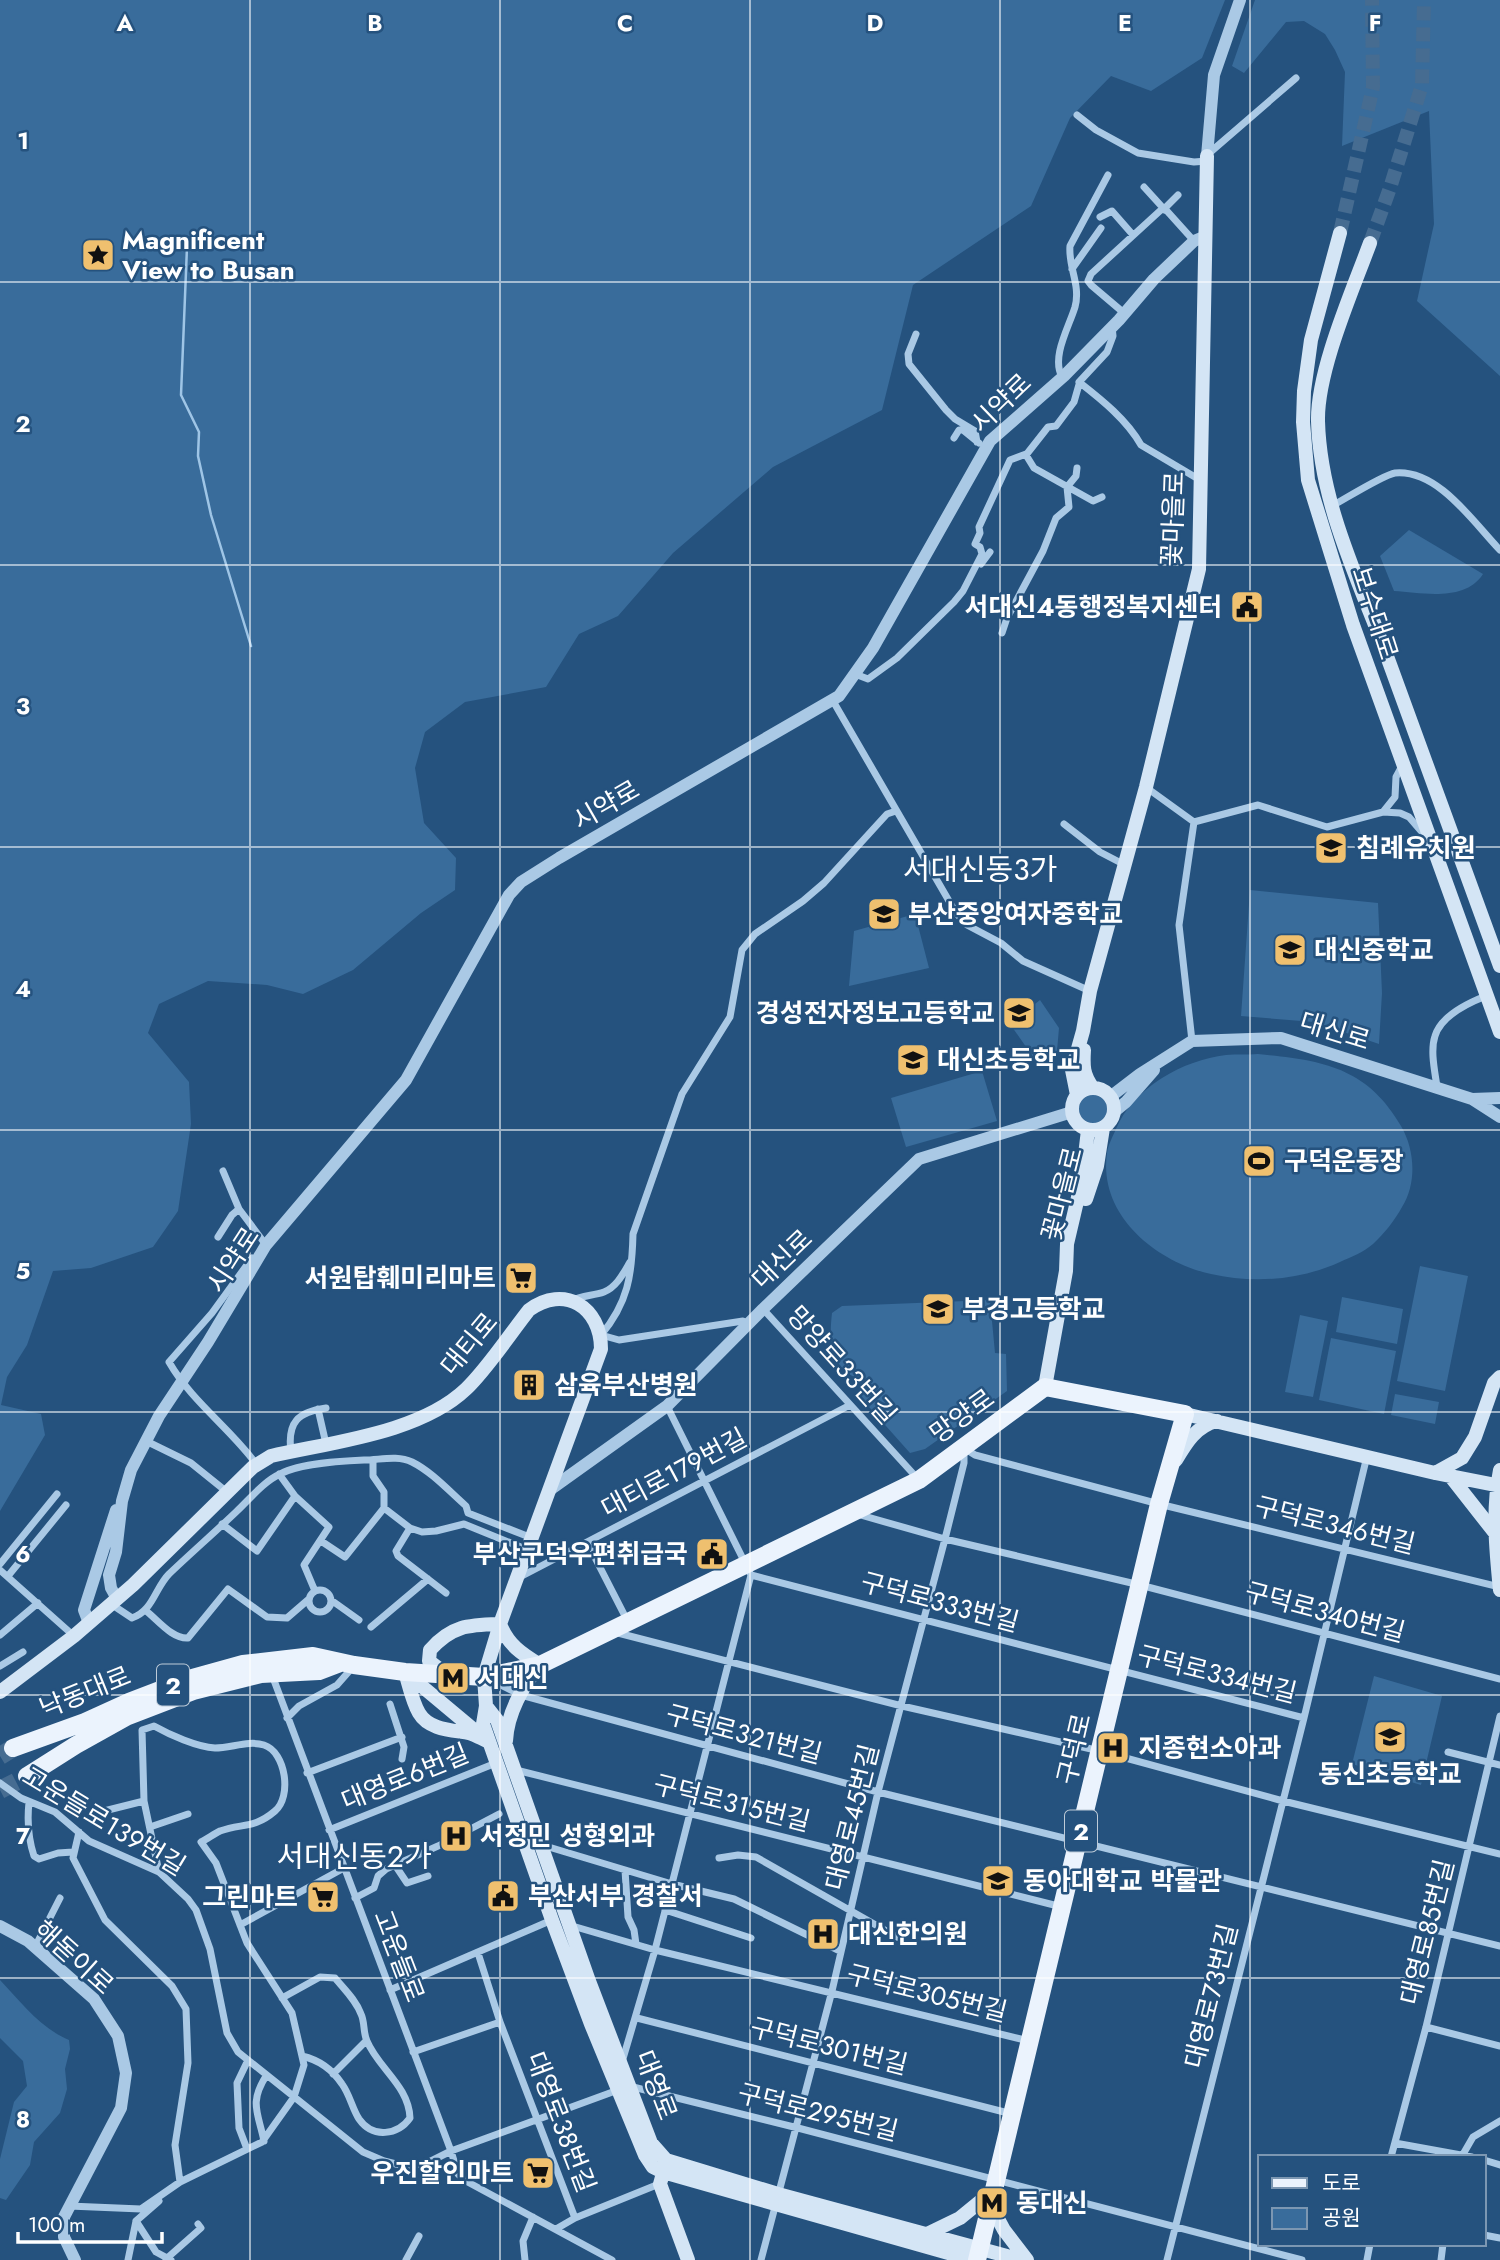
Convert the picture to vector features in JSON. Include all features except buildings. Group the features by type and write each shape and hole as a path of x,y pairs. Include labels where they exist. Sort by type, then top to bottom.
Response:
{"main road":[{"name":"꽃마을로","path":"1096,1129 1080,1126 1072,1112 1077,1095 1072,1070 1090,991 1146,787 1199,569 1200,239 1207,158"},
{"name":"보수대로","path":"1340,233 1311,340 1304,391 1303,422 1308,480 1353,625 1402,766 1433,842 1500,1032"},
{"name":"보수대로","path":"1370,243 1330,356 1321,391 1319,430 1323,476 1500,966"},
{"name":"꽃마을로","path":"1083,1031 1085,1044 1082,1068 1093,1088"},
{"path":"1077,1095 1093,1088 1105,1092 1112,1104"},
{"name":"꽃마을로","path":"1045,1387 1066,1271 1067,1244 1082,1180 1096,1129 1113,1118 1112,1104"},
{"name":"대티로","path":"0,1692 74,1636 134,1585 257,1465 271,1456 404,1426 443,1407 466,1389 529,1310 551,1298 571,1301"},
{"path":"484,1677 500,1624 597,1362 601,1335 592,1316 571,1301"},
{"path":"1435,1473 1462,1458 1475,1437 1494,1383 1500,1377"},
{"path":"1045,1387 1185,1414 1498,1486"},
{"name":"망양로","path":"484,1677 540,1665 628,1622 748,1570 919,1480 1045,1387"},
{"name":"구덕로","path":"977,2256 1159,1504 1185,1414"},
{"path":"1168,1474 1190,1438 1202,1427 1217,1421"},
{"path":"1500,1470 1495,1534 1500,1589"},
{"path":"1451,1477 1495,1534"},
{"path":"500,1624 504,1635 517,1650 540,1665 521,1695 508,1726 506,1746"},
{"path":"447,1675 429,1661 430,1650 435,1643 459,1628 500,1624"},
{"name":"낙동대로","path":"13,1748 215,1670 243,1664 313,1656 405,1672 484,1677"},
{"name":"낙동대로","path":"27,1776 128,1716 193,1690 271,1674 319,1671 347,1664"},
{"path":"405,1672 489,1742"},
{"path":"405,1672 413,1700 426,1721 489,1742"},
{"name":"대영로","path":"484,1677 484,1724 496,1763 552,1920 624,2088 645,2155 653,2167 663,2172 776,2199 932,2248 977,2256 1025,2260"},
{"name":"대영로","path":"486,1706 497,1720 569,1925 622,2064 624,2088"},
{"path":"663,2172 688,2260"},
{"path":"932,2248 948,2226 993,2192 1004,2230 1025,2260"}],"street":[{"name":"꽃마을로","path":"1207,158 1214,75 1240,0"},
{"path":"1077,114 1096,130 1138,153 1194,162 1207,158 1296,78"},
{"path":"1062,377 1058,368 1064,338 1076,304 1077,289 1069,259 1070,246 1108,176"},
{"path":"1144,187 1164,209 1200,239"},
{"path":"1124,313 1088,281 1091,274 1178,195"},
{"path":"1100,217 1112,211 1133,235"},
{"path":"1072,269 1101,228"},
{"name":"시약로","path":"114,1601 109,1575 116,1552 122,1501 131,1470 146,1441 264,1243 406,1080 509,895 521,882 839,696 873,648 982,444 1062,377 1112,327 1154,279 1200,239"},
{"path":"855,674 867,679 897,658 963,591 982,554 980,547 975,544 980,533 979,524 1008,463 1026,454 1048,428 1056,426 1074,402 1079,382 1107,352 1112,327"},
{"path":"916,334 908,354 909,364 946,410 975,431 982,444"},
{"path":"1079,382 1105,401 1141,445 1200,480"},
{"path":"954,438 958,430 963,430 982,444"},
{"path":"1026,454 1034,468 1067,487 1093,501 1102,497"},
{"path":"1002,634 1004,625 1043,551 1056,518 1069,507 1067,487 1078,473 1077,468"},
{"path":"1332,506 1393,473 1421,477 1444,489 1500,550"},
{"path":"977,564 982,564 990,552"},
{"path":"833,701 956,913 967,925 1001,943 1023,961 1090,991"},
{"path":"1383,812 1395,797 1396,777 1402,766"},
{"path":"1146,787 1194,822"},
{"path":"1194,822 1258,804 1327,827 1383,812 1400,813 1409,817 1422,834 1433,842"},
{"path":"748,1324 743,1321 620,1340 601,1335 615,1319 628,1291 633,1234 682,1094 730,1017 742,950 755,933 803,901 824,883 887,814 896,811"},
{"path":"1112,1104 1126,1102 1158,1064 1192,1041 1179,925 1194,822"},
{"path":"1064,824 1100,852 1125,865"},
{"path":"1437,1087 1433,1056 1435,1036 1447,1018 1487,996"},
{"name":"대신로","path":"1192,1041 1281,1038 1472,1099 1500,1098"},
{"path":"1472,1099 1500,1117"},
{"name":"대신로","path":"551,1489 667,1406 919,1159 1072,1112"},
{"path":"223,1171 239,1209 264,1243 212,1313 169,1362 181,1383 243,1446 257,1465"},
{"path":"219,1237 232,1215 239,1209"},
{"path":"571,1301 583,1295 605,1292 612,1287 633,1258"},
{"name":"망양로33번길","path":"763,1309 919,1480"},
{"name":"대티로179번길","path":"518,1578 850,1405"},
{"path":"622,2064 637,2018 690,1814 729,1661 748,1570 667,1406"},
{"path":"291,1451 289,1437 292,1427 303,1414 322,1408 326,1444"},
{"path":"146,1441 191,1463 227,1492"},
{"name":"구덕로346번길","path":"964,1448 975,1455 1159,1504 1500,1589"},
{"name":"대영로45번길","path":"761,2260 798,2128 878,1792 946,1539 964,1463 964,1448"},
{"name":"대영로73번길","path":"1167,2260 1304,1718 1367,1456"},
{"path":"114,1601 132,1618 141,1615 166,1578 268,1482 279,1474 297,1468 346,1461 395,1458 409,1461 466,1506 468,1513 531,1545"},
{"path":"321,1541 345,1557 384,1508 384,1492 373,1476 373,1460"},
{"path":"279,1474 295,1496 329,1527 304,1565 315,1591"},
{"path":"2,1572 57,1494"},
{"path":"222,1524 257,1551 295,1496"},
{"name":"시약로","path":"89,1623 84,1610 91,1584 115,1512 122,1501"},
{"path":"2,1572 66,1505"},
{"path":"384,1508 411,1528 422,1532 464,1524 531,1545"},
{"name":"구덕로340번길","path":"854,1513 946,1539 1140,1585 1500,1679"},
{"path":"411,1528 396,1551 398,1556 446,1593"},
{"path":"587,1542 628,1622"},
{"name":"구덕로333번길","path":"748,1570 1119,1671"},
{"path":"2,1572 74,1636"},
{"path":"371,1627 428,1579"},
{"path":"145,1610 174,1636 188,1638 228,1589 267,1618 287,1618 315,1591"},
{"path":"315,1591 326,1591 331,1600 359,1620"},
{"path":"309,1599 310,1607 320,1613 327,1610 331,1600"},
{"path":"0,1635 38,1603"},
{"path":"610,1631 902,1706 1100,1751 1283,1801 1500,1854"},
{"path":"0,1666 23,1653"},
{"path":"287,1718 299,1706 337,1685 347,1664"},
{"name":"구덕로334번길","path":"1119,1671 1304,1718"},
{"name":"고운들로","path":"271,1674 458,2174 464,2180 612,2260"},
{"name":"구덕로321번길","path":"484,1677 521,1695 878,1792 1500,1946"},
{"path":"390,1704 402,1737 402,1759"},
{"name":"대영로85번길","path":"1392,2155 1426,2027 1500,1716"},
{"path":"69,2206 141,2209 180,2182 264,2141 294,2097 304,2065 292,2013 247,1943 216,1863 201,1842 221,1831 257,1824 277,1810 282,1803 285,1788 275,1754 265,1745 214,1748 168,1734 154,1726 142,1730 144,1801 159,1872"},
{"path":"307,1773 402,1737"},
{"path":"1448,1752 1500,1765"},
{"name":"대영로6번길","path":"329,1830 496,1763"},
{"name":"구덕로315번길","path":"514,1770 1062,1907"},
{"name":"고운들로139번길","path":"0,1783 17,1796 55,1812 89,1841 159,1872 179,1888 196,1910 209,1949 227,2033 238,2052 363,2152 404,2166 425,2164 451,2151 624,2088"},
{"path":"100,1812 144,1801"},
{"path":"29,1802 27,1820 34,1856 39,1859 73,1852"},
{"path":"150,1827 188,1814"},
{"path":"355,1898 374,1888 378,1876 395,1865 499,1814"},
{"path":"79,1832 73,1852 79,1871 105,1920 172,1986 186,2009 188,2063 175,2145 180,2182"},
{"path":"541,1845 672,1884 734,1899 840,1951"},
{"path":"719,1858 738,1854 756,1857 897,1937"},
{"path":"395,1865 407,1883 428,1876"},
{"path":"240,1924 344,1868"},
{"path":"625,1870 628,1917 636,1944"},
{"path":"35,1947 60,1898"},
{"path":"665,1910 751,1938"},
{"path":"390,1990 552,1920"},
{"name":"구덕로305번길","path":"569,1925 655,1950 1030,2041"},
{"name":"해돋이로","path":"0,1926 35,1947 94,1999 118,2036 127,2073 121,2108 64,2217 64,2237 75,2260"},
{"name":"대영로38번길","path":"478,1953 500,2022 575,2218 663,2172"},
{"path":"282,1998 320,1977 335,1978 362,2014 366,2041 406,2099 410,2118 405,2126 384,2133 363,2124 342,2083 326,2066 302,2056"},
{"name":"구덕로301번길","path":"637,2018 1012,2114"},
{"path":"414,2052 500,2022"},
{"path":"1426,2027 1500,2046"},
{"path":"333,2074 366,2041"},
{"path":"247,2149 239,2128 237,2083 248,2060"},
{"path":"264,2141 256,2111 257,2090 266,2076"},
{"name":"구덕로295번길","path":"624,2088 798,2128 993,2192 1175,2227 1302,2260"},
{"path":"1395,2143 1462,2155 1473,2137 1500,2120"},
{"path":"128,2260 136,2221 180,2182"},
{"path":"525,2260 523,2241 533,2217"},
{"path":"556,2229 575,2218"},
{"path":"136,2221 156,2252 169,2259 201,2228 198,2224"},
{"path":"406,2260 419,2236"}],"green space":[{"path":"0,0 1225,0 1202,58 1151,91 1111,76 1070,118 1031,206 913,285 882,410 773,467 673,553 618,616 579,634 546,687 465,702 425,732 415,768 424,823 456,858 455,890 421,913 353,970 303,994 267,985 208,981 159,1004 148,1033 189,1082 191,1124 178,1211 153,1247 91,1268 53,1271 27,1345 7,1377 1,1405 41,1414 45,1435 0,1511"},
{"path":"1255,0 1500,0 1500,376 1417,301 1434,224 1429,111 1342,146 1345,72 1325,34 1304,21 1286,22 1244,73 1232,66"},
{"path":"1409,530 1483,574 1466,589 1455,592 1430,594 1394,591 1380,556"},
{"path":"1250,890 1378,903 1382,993 1379,1044 1314,1022 1241,1016"},
{"path":"915,914 929,968 849,986 854,931"},
{"path":"1040,1000 1059,1028 1057,1051 1038,1064 1010,1024"},
{"name":"구덕운동장","path":"1258,1054 1303,1059 1341,1070 1358,1079 1388,1106 1406,1135 1412,1177 1407,1198 1396,1217 1369,1247 1340,1262 1309,1273 1244,1279 1190,1268 1170,1259 1135,1232 1121,1215 1112,1196 1107,1176 1108,1150 1124,1114 1134,1101 1161,1078 1210,1058"},
{"path":"982,1071 997,1121 906,1147 891,1098"},
{"path":"1093,1095 1103,1099 1107,1109 1103,1119 1093,1123 1083,1119 1079,1109 1083,1099"},
{"path":"1420,1266 1468,1276 1445,1391 1397,1381"},
{"path":"1342,1297 1403,1309 1397,1344 1336,1332"},
{"path":"990,1300 995,1353 1006,1354 1007,1391 925,1449 910,1453 862,1399 860,1381 844,1370 838,1362 831,1342 832,1313 842,1306"},
{"path":"1300,1315 1328,1321 1313,1397 1285,1392"},
{"path":"1331,1338 1396,1351 1384,1414 1319,1400"},
{"path":"1395,1394 1439,1402 1435,1424 1391,1415"},
{"path":"1374,1676 1442,1696 1421,1785 1352,1764"},
{"path":"0,1980 40,2022 69,2040 70,2049 65,2069 67,2089 60,2113 34,2142 30,2165 6,2200 0,2198 0,2159 14,2102 27,2086 23,2061 0,2038"}],"waterway":[{"path":"187,247 181,395 199,432 198,456 211,515 251,646"}],"tunnel":[{"path":"1340,233 1373,87 1372,0"},
{"path":"1370,243 1422,85 1424,0"},
{"path":"0,1756 13,1748"},
{"path":"0,1790 27,1776"}],"place":[{"name":"Magnificent View to Busan","path":"98,255"},
{"name":"서대신4동행정복지센터","path":"1247,607"},
{"name":"침례유치원","path":"1331,848"},
{"name":"부산중앙여자중학교","path":"884,914"},
{"name":"대신중학교","path":"1290,950"},
{"name":"경성전자정보고등학교","path":"1019,1013"},
{"name":"대신초등학교","path":"913,1060"},
{"name":"구덕운동장","path":"1259,1161"},
{"name":"서원탑훼미리마트","path":"521,1278"},
{"name":"부경고등학교","path":"938,1309"},
{"name":"삼육부산병원","path":"529,1385"},
{"name":"부산구덕우편취급국","path":"712,1554"},
{"name":"서대신","path":"453,1678"},
{"name":"동신초등학교","path":"1390,1737"},
{"name":"지종현소아과","path":"1113,1748"},
{"name":"서정민 성형외과","path":"456,1836"},
{"name":"동아대학교 박물관","path":"998,1881"},
{"name":"부산서부 경찰서","path":"503,1896"},
{"name":"그린마트","path":"323,1897"},
{"name":"대신한의원","path":"823,1934"},
{"name":"우진할인마트","path":"538,2173"},
{"name":"동대신","path":"992,2203"}],"district":[{"name":"서대신동3가","path":"980,869"},
{"name":"서대신동2가","path":"354,1856"}]}
